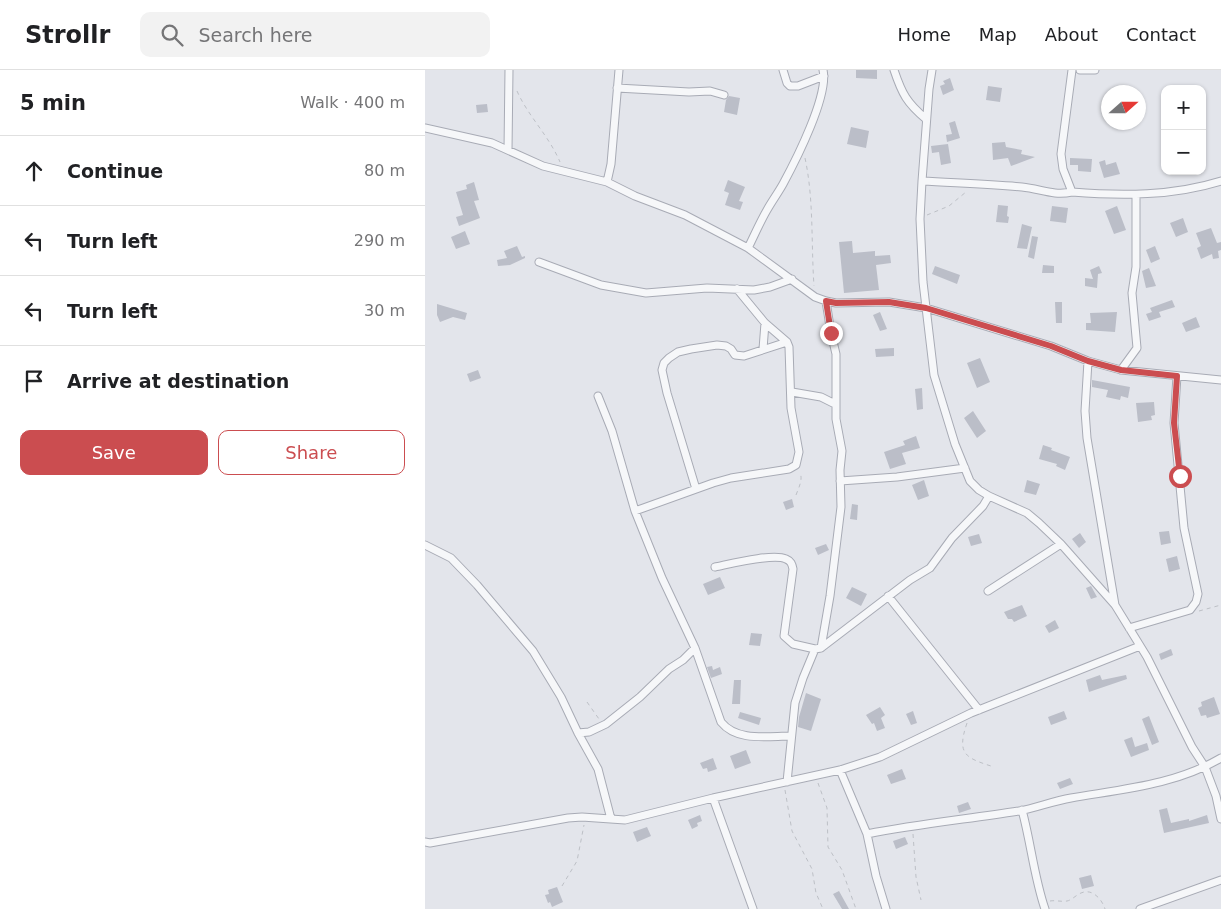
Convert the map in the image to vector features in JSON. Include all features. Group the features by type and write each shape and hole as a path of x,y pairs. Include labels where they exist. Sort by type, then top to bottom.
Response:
{"street":[{"path":"508,150 509,70"},
{"path":"607,182 611,164 619,70"},
{"path":"783,70 787,83 793,87 824,73"},
{"path":"894,70 901,90 909,103 926,119"},
{"path":"932,70 926,119 920,219 926,308 934,375 955,444 970,480 979,490 1027,513 1061,544 1115,605 1140,646 1192,747 1205,767 1216,796 1221,819"},
{"path":"1072,70 1061,154 1063,169 1072,192"},
{"path":"1080,70 1095,70"},
{"path":"748,248 802,145 821,96 824,73"},
{"path":"617,88 689,92 710,91 724,95"},
{"path":"425,128 479,139 543,166 607,182 635,196 685,215 748,248 815,297 826,301 836,303 889,302 926,308 1051,346 1088,361 1121,370 1221,380"},
{"path":"922,181 1025,188 1046,193 1072,192 1137,195 1203,187 1221,181"},
{"path":"1121,370 1137,348 1133,293 1136,266 1137,195"},
{"path":"539,262 601,285 646,293 707,288 762,289 792,279"},
{"path":"635,511 731,478 789,469 796,464 799,452 791,408 790,352 787,342 765,323 737,290"},
{"path":"786,782 795,703 799,689 818,649 830,596 841,507 842,452 837,431 835,404 836,354 826,301"},
{"path":"763,350 765,323"},
{"path":"696,489 667,394 662,370 664,363 678,352 707,346 727,346 731,348 735,355 744,356 787,342"},
{"path":"1088,361 1085,410 1087,438 1115,605"},
{"path":"1129,628 1190,610 1197,602 1198,594 1183,528 1174,423 1177,376"},
{"path":"792,392 821,397 835,404"},
{"path":"598,396 612,431 635,511 662,578 695,648 715,708 725,727 735,733 755,737 791,736"},
{"path":"840,481 897,477 965,468"},
{"path":"715,567 773,557 789,560 793,568 784,636 793,644 818,649 910,580 930,568 952,538 983,506 989,496"},
{"path":"988,590 1061,544"},
{"path":"425,545 451,558 511,623 533,651 561,697 598,769 611,819"},
{"path":"888,596 979,710"},
{"path":"425,842 430,843 568,818 591,817 625,820 840,770 880,757 971,713 1140,646"},
{"path":"578,733 589,732 606,724 640,698 663,674 683,660 695,648"},
{"path":"867,834 912,825 1022,810 1061,799 1171,780 1205,767 1221,758"},
{"path":"840,770 867,834 876,876 886,909"},
{"path":"713,798 753,909"},
{"path":"1022,810 1045,909"},
{"path":"1140,909 1221,880"}],"path":[{"path":"516,90 566,171"},
{"path":"802,145 809,176 815,297"},
{"path":"920,219 933,211 949,206 975,184"},
{"path":"795,495 800,486 801,477 796,464"},
{"path":"1190,610 1203,611 1221,605"},
{"path":"587,702 606,724"},
{"path":"971,713 964,732 963,749 968,757 994,767"},
{"path":"815,776 827,808 828,847 842,870 857,909"},
{"path":"786,782 792,831 812,869 816,893 823,909"},
{"path":"562,886 577,861 583,826 591,817"},
{"path":"912,825 916,877 921,900"},
{"path":"1042,900 1068,901 1087,891 1099,897 1105,909"}],"building":[{"path":"856,70 877,70 877,79 856,78"},
{"path":"950,78 954,90 943,95 940,86 945,84 943,81"},
{"path":"988,86 1002,88 1000,102 986,100"},
{"path":"729,96 740,98 737,115 724,112 726,100"},
{"path":"487,104 488,112 477,113 476,105"},
{"path":"955,121 960,138 947,142 946,135 952,134 949,123"},
{"path":"851,127 869,131 866,148 847,144"},
{"path":"1005,142 1006,147 1022,150 1021,154 1035,157 1011,166 1008,158 993,160 992,143"},
{"path":"948,144 951,163 941,165 939,152 932,153 931,146"},
{"path":"1070,158 1092,159 1091,172 1078,171 1078,165 1070,165"},
{"path":"1105,160 1106,165 1116,162 1120,174 1104,178 1099,162"},
{"path":"728,180 745,187 739,201 743,202 740,210 725,205 729,193 724,191"},
{"path":"474,182 479,200 474,201 480,218 459,226 456,217 463,215 456,192 467,189 466,185"},
{"path":"998,205 1008,206 1008,223 996,222"},
{"path":"1052,206 1068,208 1066,223 1050,221"},
{"path":"1117,206 1126,230 1114,234 1105,211"},
{"path":"1183,218 1188,232 1176,237 1170,223"},
{"path":"1022,224 1032,227 1027,249 1017,248"},
{"path":"1211,228 1217,243 1221,242 1221,250 1218,251 1219,258 1213,259 1212,254 1201,259 1197,248 1201,246 1196,233"},
{"path":"465,231 470,244 456,249 451,237"},
{"path":"1032,236 1038,237 1034,259 1028,257"},
{"path":"852,241 853,253 875,251 875,256 890,255 891,263 876,265 879,290 844,293 839,242"},
{"path":"517,246 522,257 525,256 525,258 510,265 498,266 497,260 507,258 504,251"},
{"path":"1155,246 1160,259 1151,263 1146,250"},
{"path":"1043,265 1054,266 1054,273 1042,273"},
{"path":"935,266 960,275 957,284 932,274"},
{"path":"1099,266 1102,273 1098,274 1097,288 1085,286 1085,278 1093,279 1090,270"},
{"path":"1149,268 1156,286 1146,288 1142,271"},
{"path":"1172,300 1175,307 1159,312 1161,317 1149,321 1146,314 1152,312 1150,308"},
{"path":"1055,302 1062,302 1062,323 1056,323"},
{"path":"437,304 467,313 465,320 453,317 440,322 437,315"},
{"path":"880,312 887,329 880,331 873,315"},
{"path":"1117,312 1115,332 1086,330 1086,323 1091,323 1090,313"},
{"path":"1196,317 1200,327 1186,332 1182,323"},
{"path":"894,348 894,356 876,357 875,349"},
{"path":"980,358 990,382 977,388 967,363"},
{"path":"478,370 481,378 470,382 467,374"},
{"path":"1092,380 1130,387 1128,398 1121,396 1120,400 1106,397 1108,390 1092,387"},
{"path":"922,388 923,409 917,410 915,389"},
{"path":"1154,402 1155,415 1151,416 1152,420 1138,422 1136,403"},
{"path":"973,411 986,431 977,438 964,418"},
{"path":"916,436 920,448 902,453 906,464 890,469 884,452 905,445 903,441"},
{"path":"1043,445 1070,457 1065,470 1056,466 1057,464 1039,459"},
{"path":"924,480 929,496 918,500 912,485"},
{"path":"1027,480 1040,484 1036,495 1024,492"},
{"path":"792,499 794,507 786,510 783,502"},
{"path":"852,504 858,505 857,520 850,519"},
{"path":"1169,531 1171,543 1161,545 1159,532"},
{"path":"1080,533 1086,542 1079,548 1072,539"},
{"path":"979,534 982,543 971,546 968,537"},
{"path":"826,544 829,550 818,555 815,548"},
{"path":"1177,556 1180,569 1169,572 1166,559"},
{"path":"720,577 725,588 708,595 703,584"},
{"path":"1091,586 1097,597 1091,599 1086,588"},
{"path":"852,587 867,594 861,606 846,598"},
{"path":"1022,605 1027,616 1014,622 1012,619 1008,619 1004,612"},
{"path":"1055,620 1059,628 1049,633 1045,626"},
{"path":"751,633 762,634 760,646 749,645"},
{"path":"1171,649 1173,655 1161,660 1159,654"},
{"path":"712,666 713,670 720,667 722,674 711,678 707,667"},
{"path":"1100,675 1102,680 1126,675 1127,679 1089,692 1086,680"},
{"path":"734,680 741,680 740,704 732,704"},
{"path":"806,693 821,699 811,731 798,727"},
{"path":"1214,697 1220,714 1207,718 1206,715 1201,716 1198,708 1202,706 1201,702"},
{"path":"880,707 885,715 881,718 885,728 877,731 874,723 872,724 866,715"},
{"path":"913,711 917,723 911,725 906,714"},
{"path":"1064,711 1067,719 1051,725 1048,717"},
{"path":"740,712 761,718 759,725 738,718"},
{"path":"1149,716 1159,742 1152,745 1142,719"},
{"path":"1132,737 1135,747 1147,743 1149,750 1131,757 1124,740"},
{"path":"746,750 751,763 735,769 730,756"},
{"path":"713,758 717,769 708,772 707,768 703,769 700,763"},
{"path":"902,769 906,779 891,784 887,775"},
{"path":"1070,778 1073,784 1060,789 1057,783"},
{"path":"968,802 971,809 959,813 957,806"},
{"path":"1167,808 1171,823 1189,819 1189,821 1207,815 1209,823 1164,833 1159,810"},
{"path":"700,815 702,821 697,823 698,826 692,829 688,820"},
{"path":"647,827 651,836 637,842 633,832"},
{"path":"905,837 908,844 896,849 893,841"},
{"path":"1091,875 1094,886 1082,889 1079,878"},
{"path":"557,887 563,902 552,907 545,895 549,894 548,890"},
{"path":"839,891 849,909 842,909 833,894"}],"route":[{"path":"831,333 826,301 836,303 889,302 907,304 1051,346 1088,361 1121,370 1177,376 1174,423 1180,476"}]}
